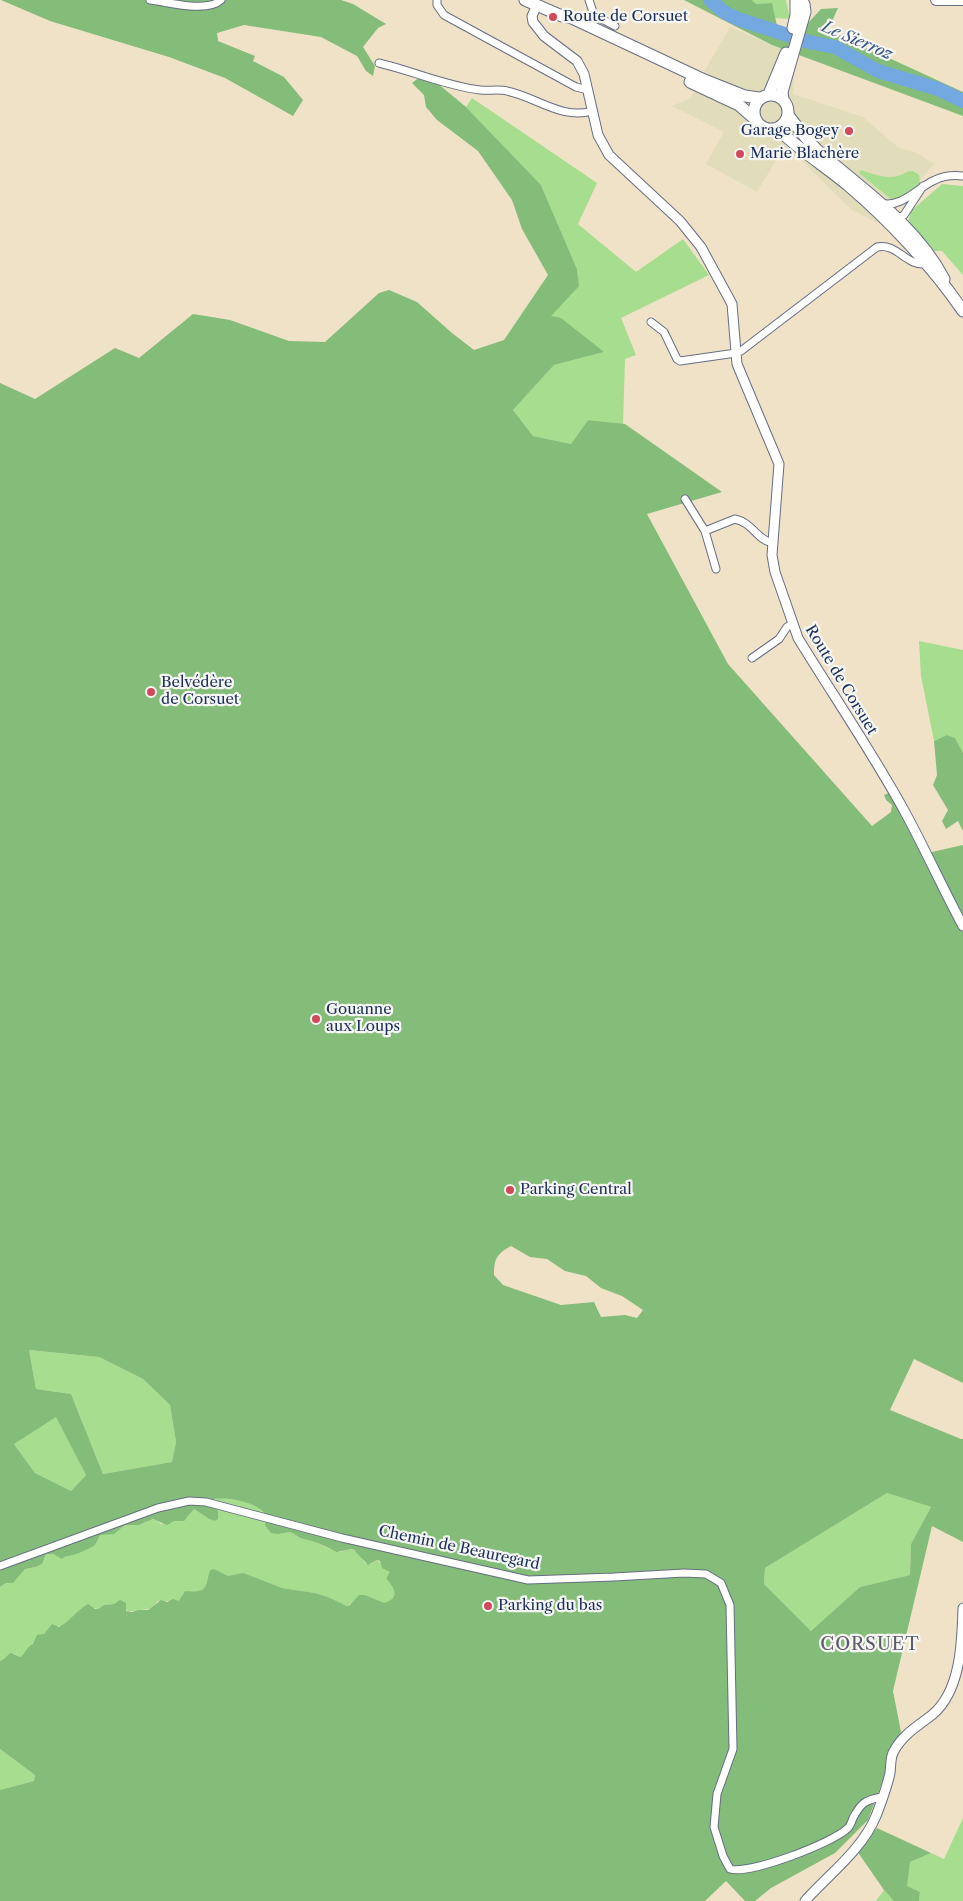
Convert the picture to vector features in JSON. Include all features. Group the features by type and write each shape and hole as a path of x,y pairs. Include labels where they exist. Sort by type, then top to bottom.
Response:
{"main road":[{"path":"525,0 562,16 572,18 702,79 745,96 774,94 784,99"},
{"path":"936,0 963,0"},
{"path":"802,1 782,92 787,104 788,115 817,150 880,202 897,219 938,267 954,298"},
{"path":"562,16 569,23 739,105 762,127 777,128 782,125 788,115"},
{"path":"755,119 754,108 788,59"},
{"path":"777,128 880,214 926,264 963,311"}],"street":[{"path":"150,0 212,6 221,0"},
{"path":"437,0 437,6 444,15 576,87 588,90"},
{"path":"589,0 594,15 615,26"},
{"name":"Route de Corsuet","path":"536,5 532,16 533,22 544,36 577,61 584,74 598,135 609,156 680,221 701,247 732,304 738,352 736,364 779,464 772,555 775,572 792,624 798,638 906,814 963,926"},
{"path":"379,63 454,85 481,90 507,91 566,113 582,114 592,111"},
{"path":"880,202 886,204 901,201 937,178 956,175 963,176"},
{"path":"850,187 862,193 892,221 904,215 923,186"},
{"path":"651,322 664,332 677,359 680,361 738,352 877,247 895,250 914,264 926,264"},
{"path":"685,499 705,532 716,569"},
{"path":"705,532 735,519 749,524 762,539 772,543"},
{"path":"752,658 779,639 787,627 792,624"},
{"name":"Chemin de Beauregard","path":"0,1566 158,1508 188,1501 206,1502 342,1538 528,1580 684,1573 706,1574 721,1583 730,1605 733,1750 718,1794 714,1827 730,1869 743,1871 809,1850 832,1840 849,1827 859,1807 868,1800 882,1797"},
{"path":"806,1901 865,1836 875,1817 889,1778 893,1752 915,1726 933,1714 943,1704 960,1660 963,1608"}],"shaded area":[{"path":"730,27 795,55 793,94 863,117 899,148 917,153 934,164 882,225 852,210 798,157 783,149 757,192 706,164 724,132 672,106 691,98"}],"green space":[{"path":"1,0 341,0 353,4 386,24 378,28 363,47 375,66 373,76 366,71 357,56 321,37 244,25 217,33 218,41 255,56 253,61 284,77 303,100 293,116 225,78 169,57 50,21"},
{"path":"684,0 752,0 756,4 772,3 777,26 788,31 808,23 821,9 838,8 828,30 963,92 963,116 772,45"},
{"path":"752,0 786,0 790,19 775,18 772,3 755,4"},
{"path":"425,73 466,107 541,185 577,269 579,286 551,316 561,318 604,352 554,365 513,410 533,436 571,444 588,420 625,424 722,492 647,514 728,664 872,826 891,812 892,805 886,800 884,795 891,792 923,854 963,845 963,1383 914,1359 890,1410 963,1439 963,1542 932,1526 893,1691 901,1732 868,1820 835,1853 771,1888 755,1901 745,1901 726,1881 705,1901 0,1901 0,1790 34,1781 35,1775 0,1749 0,1661 11,1653 20,1657 33,1644 37,1635 44,1634 52,1624 59,1627 63,1625 88,1604 98,1609 120,1600 126,1603 126,1611 148,1610 161,1600 167,1602 173,1599 179,1601 185,1591 201,1590 206,1586 210,1570 214,1569 228,1576 243,1573 282,1588 315,1593 347,1606 359,1595 365,1595 384,1603 393,1598 394,1592 386,1578 390,1572 382,1568 380,1561 377,1560 368,1565 351,1549 337,1552 318,1543 300,1538 291,1532 271,1533 265,1525 266,1515 257,1507 235,1500 221,1499 215,1499 213,1502 218,1511 218,1519 215,1521 194,1509 184,1521 174,1521 167,1525 153,1519 139,1525 125,1525 114,1534 100,1535 95,1545 62,1559 53,1554 46,1554 42,1564 25,1569 13,1583 6,1583 0,1587 0,383 35,399 115,348 139,358 193,314 230,320 289,341 325,342 379,293 389,290 417,302 474,350 504,340 548,275 522,229 512,200 478,151 437,120 426,107 424,95 412,83","holes":["511,1246 530,1257 547,1259 565,1271 586,1276 601,1288 622,1296 643,1310 637,1318 625,1315 601,1317 594,1302 561,1305 503,1285 494,1275 494,1270 495,1261","29,1350 99,1357 143,1379 170,1405 176,1442 172,1462 103,1474 71,1394 36,1389","56,1417 86,1475 71,1491 35,1473 14,1444","887,1493 931,1507 911,1544 910,1575 860,1587 811,1631 764,1584 765,1568"]},
{"path":"472,98 597,183 578,224 636,272 683,239 709,275 621,318 636,355 625,359 623,424 588,420 571,444 533,436 513,410 554,365 604,352 550,316 578,286 577,269 541,185 466,107"},
{"path":"861,170 888,177 913,171 919,175 920,184 899,198 892,200 859,173"},
{"path":"942,184 963,186 963,275 942,251 932,251 908,223 911,211"},
{"path":"919,641 963,650 963,753 955,738 947,735 934,741 921,676"},
{"path":"947,735 955,738 963,753 963,831 958,821 946,829 942,821 948,810 933,785 937,775 934,741"},
{"path":"29,1350 99,1357 143,1379 170,1405 176,1442 172,1462 103,1474 71,1394 36,1389"},
{"path":"56,1416 86,1475 71,1491 35,1473 14,1444"},
{"path":"887,1493 931,1507 911,1544 910,1575 860,1587 811,1631 764,1584 765,1568"},
{"path":"218,1498 242,1501 259,1508 267,1516 278,1534 291,1532 300,1538 340,1552 350,1549 357,1552 365,1563 371,1564 377,1560 391,1573 386,1578 394,1592 393,1599 384,1604 372,1598 347,1606 315,1593 282,1588 254,1578 228,1576 213,1569 204,1589 196,1593 183,1593 182,1599 179,1601 158,1601 149,1609 131,1611 114,1604 108,1604 98,1609 85,1606 62,1626 50,1626 29,1647 23,1656 20,1657 14,1654 0,1661 0,1587 6,1583 13,1582 25,1569 42,1564 46,1554 53,1554 62,1559 89,1548 100,1535 114,1532 125,1525 138,1525 152,1520 161,1524 187,1518 194,1509 209,1519 216,1521 218,1511 213,1502"},
{"path":"0,1749 35,1775 34,1781 0,1790"},
{"path":"963,1818 963,1901 919,1901 920,1892 906,1886 910,1862 931,1853 944,1859"},
{"path":"877,1828 931,1853 910,1862 907,1886 920,1892 919,1901 894,1901 857,1851"},
{"path":"884,1890 894,1901 876,1901"}],"waterway":[{"name":"Le Sierroz","path":"710,0 724,12 738,19 809,42 835,47 878,71 938,89 963,101"}],"place":[{"name":"Route de Corsuet","path":"553,17"},
{"name":"Garage Bogey","path":"849,131"},
{"name":"Marie Blachère","path":"740,154"},
{"name":"Belvédère de Corsuet","path":"151,692"},
{"name":"Gouanne aux Loups","path":"316,1019"},
{"name":"Parking Central","path":"510,1190"},
{"name":"Parking du bas","path":"488,1606"}],"district":[{"name":"CORSUET","path":"870,1645"}]}
